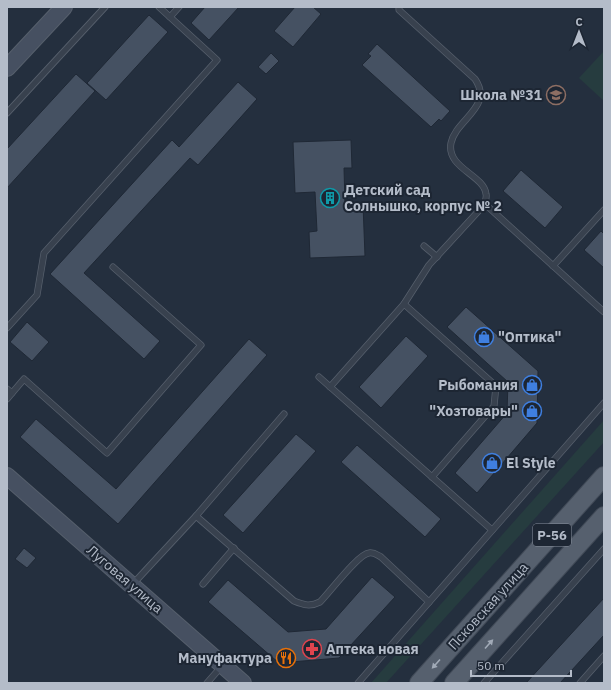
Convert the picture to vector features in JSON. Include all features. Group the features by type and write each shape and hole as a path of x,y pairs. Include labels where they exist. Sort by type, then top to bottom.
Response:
{"main road":[{"path":"7,68 64,7"},
{"name":"Луговая улица","path":"7,476 243,683"},
{"name":"Псковская улица","path":"419,683 604,476"},
{"path":"577,506 575,516 577,522 585,527 600,521"},
{"name":"Псковская улица","path":"454,683 600,521"}],"lane":[{"path":"7,112 105,7"},
{"path":"7,328 37,295 44,253 217,60 159,7"},
{"path":"170,17 179,7"},
{"path":"330,387 404,304 437,257 485,204 486,194 483,186 460,166 453,156 451,143 455,135 476,107 480,97 480,86 475,79 400,10 399,7"},
{"path":"485,204 604,312"},
{"path":"553,266 604,210"},
{"path":"424,246 437,257"},
{"path":"7,399 9,391 24,379 107,453 201,345 113,267"},
{"path":"404,304 496,386 494,406 432,477"},
{"path":"319,377 492,530"},
{"path":"358,683 604,403"},
{"path":"132,585 196,516 284,414"},
{"path":"196,516 294,601 304,605 312,606 320,602 359,558 369,552 381,557 429,602"},
{"path":"202,584 234,548"},
{"path":"484,683 604,549"},
{"path":"580,683 604,656"},
{"path":"206,683 223,665"}],"green space":[{"path":"604,51 604,101 579,78"},
{"path":"604,420 604,442 386,683 371,683"}],"building":[{"path":"205,7 239,7 209,40 191,23"},
{"path":"295,7 313,7 321,14 293,47 274,31"},
{"path":"149,15 168,32 106,100 87,83"},
{"path":"377,44 450,111 441,121 439,119 431,127 362,65 371,56 368,54"},
{"path":"271,53 279,61 266,74 258,67"},
{"path":"76,74 95,91 7,188 7,149"},
{"path":"238,82 257,99 198,165 190,158 84,273 160,341 144,359 50,274 172,140 179,147"},
{"name":"Детский сад Солнышко, корпус № 2","path":"351,140 352,168 344,168 345,204 363,204 365,256 310,258 309,232 317,231 315,192 295,193 293,142"},
{"path":"521,170 563,207 545,228 503,191"},
{"path":"601,231 604,234 604,268 584,250"},
{"path":"466,307 538,371 537,423 477,493 455,473 507,413 508,382 447,327"},
{"path":"27,322 49,342 32,361 10,342"},
{"path":"406,336 428,356 381,408 359,387"},
{"path":"249,339 267,355 118,524 20,437 36,419 116,489"},
{"path":"296,434 316,451 243,533 223,515"},
{"path":"357,445 441,519 425,537 341,462"},
{"path":"24,548 36,558 27,568 15,559"},
{"path":"372,577 395,597 339,658 279,663 208,602 228,580 288,632 326,629"},
{"path":"604,598 604,635 560,683 526,683"}],"place":[{"name":"Школа №31","path":"556,95"},
{"name":"Детский сад Солнышко, корпус № 2","path":"330,198"},
{"name":"\"Оптика\"","path":"484,337"},
{"name":"Рыбомания","path":"532,385"},
{"name":"\"Хозтовары\"","path":"532,411"},
{"name":"El Style","path":"492,463"},
{"name":"Аптека новая","path":"312,649"},
{"name":"Мануфактура","path":"286,658"}]}
